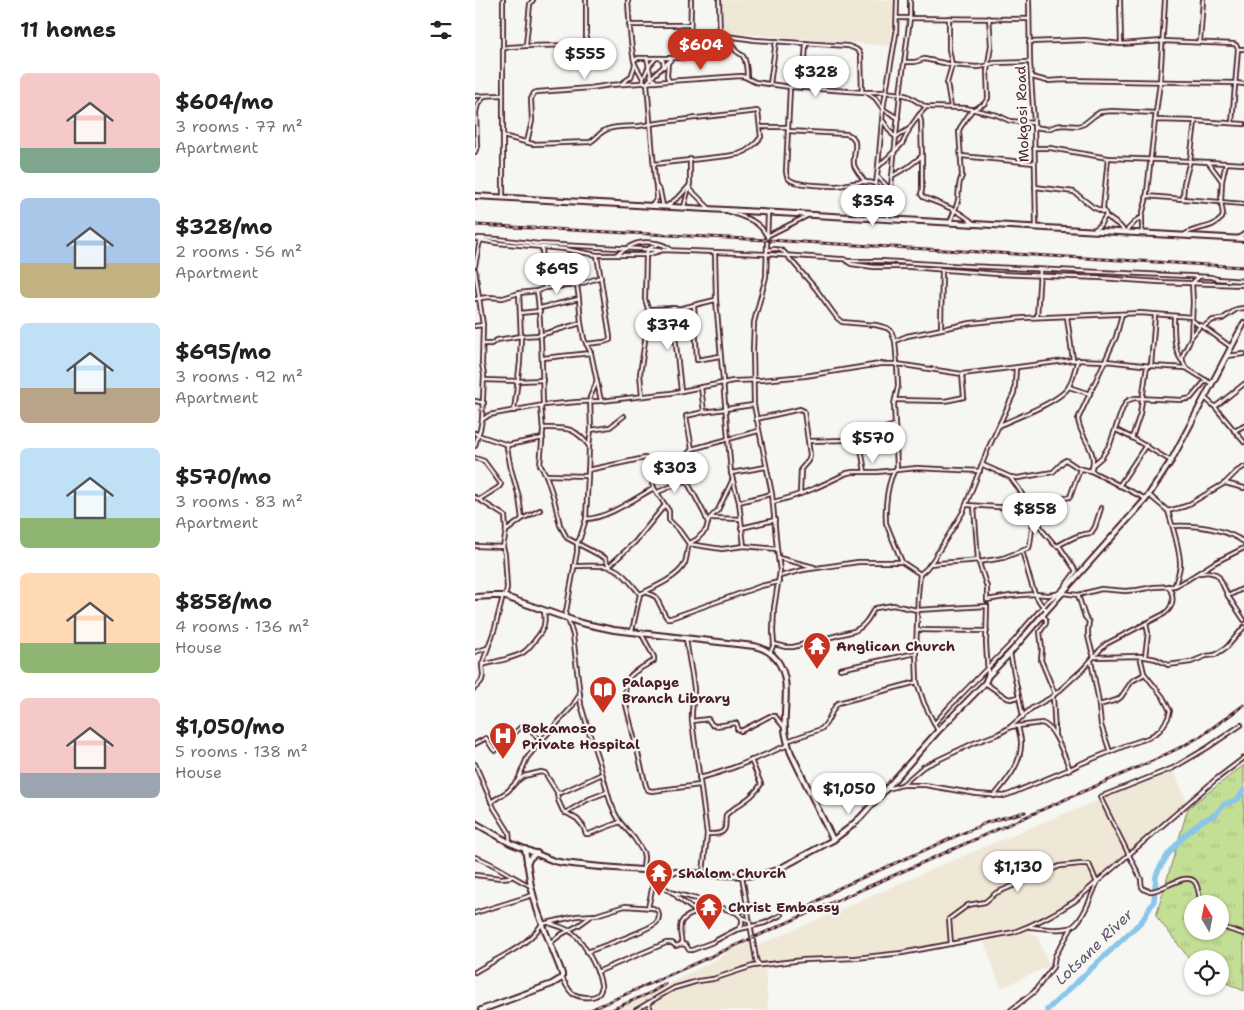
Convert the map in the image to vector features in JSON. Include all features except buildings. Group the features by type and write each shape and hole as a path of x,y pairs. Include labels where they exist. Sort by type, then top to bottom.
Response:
{"street":[{"path":"503,0 503,198"},
{"path":"526,46 530,4 533,0"},
{"path":"502,49 509,47 585,44 586,0"},
{"path":"628,0 629,24 635,62 637,70 645,83 650,124 657,198 652,206"},
{"path":"620,84 631,77 638,58 683,58 690,55 691,0"},
{"path":"719,0 720,35"},
{"path":"871,218 885,92 893,53 897,0"},
{"path":"888,218 900,94 910,18 910,0"},
{"name":"Mokgosi Road","path":"1029,0 1036,227"},
{"path":"1120,0 1121,44"},
{"path":"1142,234 1142,218 1160,82 1165,0"},
{"path":"1200,42 1203,0"},
{"path":"897,18 1029,19"},
{"path":"949,18 949,49 952,65 947,83 951,107"},
{"path":"950,222 958,202 959,182 962,176 960,125 972,110 984,104 989,98 987,65 991,51 989,18"},
{"path":"629,24 690,25"},
{"path":"720,35 847,46 856,49 861,56 862,92"},
{"path":"720,35 733,44 738,53 741,54 747,68 747,78"},
{"path":"1029,42 1085,40 1121,44 1163,41 1200,42 1234,44 1238,48 1244,49"},
{"path":"770,85 776,41"},
{"path":"803,88 806,43"},
{"path":"1232,123 1238,48"},
{"path":"647,58 651,77 657,82"},
{"path":"643,78 649,66 656,58"},
{"path":"660,58 663,61 664,67"},
{"path":"667,58 667,76 669,81"},
{"path":"645,83 673,58"},
{"path":"905,62 915,62 924,59 952,65 977,67 994,63 1030,62"},
{"path":"527,142 532,121 531,99 534,94 620,84 741,76 755,82 791,88 900,94 914,99 926,107 966,108 997,115 1010,121 1048,129 1063,125 1078,126 1084,124 1100,112 1156,113"},
{"path":"1032,77 1047,81 1244,84"},
{"path":"791,88 786,175 790,180 801,183 835,186 865,182 876,184"},
{"path":"866,92 875,98 883,109 898,118"},
{"path":"475,96 503,95"},
{"path":"475,152 477,147 476,112 478,104 485,96"},
{"path":"878,167 905,141 909,129 926,107"},
{"path":"503,136 533,144 590,142 606,129 758,112 761,137 759,141 746,151 727,156 654,164"},
{"path":"919,115 922,156 921,194 954,210 974,224"},
{"path":"882,120 892,134 896,136"},
{"path":"1155,120 1244,124"},
{"path":"1183,199 1195,121"},
{"path":"761,128 846,134 853,137 855,142 854,166 865,182"},
{"path":"896,136 909,129"},
{"path":"1034,148 1050,148 1108,158 1244,164"},
{"path":"892,176 922,156"},
{"path":"961,156 1034,163"},
{"path":"1093,231 1100,225 1105,214 1103,208 1108,158"},
{"path":"684,208 689,186 690,160"},
{"path":"1208,162 1222,181"},
{"path":"1183,235 1193,230 1211,226 1222,218 1222,181 1226,164"},
{"path":"911,165 922,167"},
{"path":"877,176 891,189"},
{"path":"656,186 661,191 664,206"},
{"path":"664,206 680,196 689,186"},
{"path":"689,186 710,209"},
{"path":"1035,187 1074,192 1105,214 1125,232"},
{"path":"875,190 889,199"},
{"path":"475,196 1244,239"},
{"path":"1146,196 1244,204"},
{"path":"873,200 879,205 889,208"},
{"path":"725,210 755,222 762,227 767,236"},
{"path":"769,212 767,277 754,322 753,405 772,494 779,558 780,576 774,608 774,644 770,653"},
{"path":"767,236 811,214"},
{"path":"1125,232 1138,219 1142,218"},
{"path":"1238,238 1244,234"},
{"path":"475,239 597,255 645,255 663,250"},
{"path":"475,239 663,250 767,252 847,261 881,261 1199,277 1244,281"},
{"path":"475,446 477,434 480,430 484,404 483,325 477,299 475,268 481,240"},
{"path":"615,255 640,242 666,246 671,250"},
{"path":"642,396 640,374 648,309 645,299 645,255 648,249 658,244"},
{"path":"542,248 545,288"},
{"path":"715,252 720,356 731,473 739,502 744,546"},
{"path":"586,344 604,342 609,340 610,337 597,255"},
{"path":"787,255 842,322 868,324 887,328 891,331 895,341 897,364 897,386 894,404 897,467 890,479 885,516 888,529 902,562 920,574"},
{"path":"847,261 849,264 856,265 997,274 1244,285"},
{"path":"941,328 943,265"},
{"path":"1037,317 1040,270"},
{"path":"477,299 488,297 503,298 545,288 577,284 601,277"},
{"path":"1192,283 1199,277"},
{"path":"1191,337 1192,283"},
{"path":"577,284 581,323 586,344 591,353 601,401"},
{"path":"537,291 543,358 543,438 540,465 546,475 560,525 567,538 605,558 609,566 631,583 640,594"},
{"path":"513,411 521,336 519,293"},
{"path":"520,313 540,310 579,299"},
{"path":"648,309 682,308 716,300"},
{"path":"694,304 697,360 720,356"},
{"path":"672,308 681,392"},
{"path":"1182,362 1182,357 1191,337 1201,326 1213,320 1222,319 1237,309 1244,308"},
{"path":"895,341 907,336 971,323 1037,317 1140,313 1192,319 1231,348"},
{"path":"1091,471 1093,464 1092,454 1078,421 1116,337 1122,314"},
{"path":"1133,438 1140,414 1149,366 1155,314"},
{"path":"1067,317 1073,360"},
{"path":"1173,317 1175,348 1178,356 1186,368 1212,384"},
{"path":"483,344 491,344 497,340 521,336 540,335 581,323"},
{"path":"475,823 511,843 564,863 742,876 768,874 833,840 855,822 985,682 988,676 1043,616 1048,601 1078,573 1147,497 1171,461 1244,323"},
{"path":"475,326 483,325"},
{"path":"543,358 591,353"},
{"path":"1227,356 1244,354"},
{"path":"999,426 1048,404 1065,392 1069,388 1078,359"},
{"path":"482,420 489,416 542,406 681,392 723,382 805,376 876,364 897,364 962,374 1078,359 1186,368"},
{"path":"938,731 924,703 917,682 917,610 920,574 930,564 967,505 1014,393 1016,368"},
{"path":"895,400 945,400 964,397 962,374"},
{"path":"484,380 543,380"},
{"path":"597,380 590,397 591,430 586,519 581,538 577,543 567,619 573,635 581,705 607,792 620,822 643,852 643,870"},
{"path":"1093,464 1102,457 1110,444 1126,402 1135,398 1189,399 1206,380"},
{"path":"1215,407 1244,384"},
{"path":"701,387 704,412"},
{"path":"1069,388 1090,394"},
{"path":"1205,398 1215,407 1244,442"},
{"path":"475,401 484,404"},
{"path":"693,449 687,416 753,405"},
{"path":"755,419 796,410 802,410 805,414 810,455 801,469 800,494"},
{"path":"591,430 609,427 624,416"},
{"path":"809,441 846,440 895,424"},
{"path":"1234,431 1244,426"},
{"path":"542,428 568,429 576,432 589,446"},
{"path":"1116,430 1146,445 1171,461"},
{"path":"708,523 686,480 681,462 693,449 758,431"},
{"path":"477,434 508,445 543,438"},
{"path":"859,436 865,473"},
{"path":"508,445 507,448 519,497 522,519"},
{"path":"1119,486 1146,445"},
{"path":"475,458 484,461 501,484 480,499"},
{"path":"588,470 645,458 654,488 669,511 669,520 689,544 722,549 744,546 777,549"},
{"path":"983,466 1010,477 1018,478 1053,472 1065,460 1080,469 1091,471 1119,486 1147,497 1168,511 1173,526 1180,566 1175,586"},
{"path":"731,473 765,467"},
{"path":"1168,511 1186,506 1225,483 1244,467"},
{"path":"773,502 792,498 853,472 865,473 917,468 981,471"},
{"path":"930,564 1003,558 1029,548 1034,518 1051,500 1070,497 1080,469"},
{"path":"546,475 588,476"},
{"path":"1010,477 1043,531 1054,544 1061,547 1078,573"},
{"path":"657,492 686,480"},
{"path":"640,594 663,583 681,568 685,562 689,544 697,539 705,530 733,481"},
{"path":"1225,483 1244,488"},
{"path":"586,519 606,515 654,488"},
{"path":"739,502 772,494"},
{"path":"475,497 505,516 506,531 503,547 507,588 482,665 482,680 475,688"},
{"path":"574,566 609,566 635,542 665,505"},
{"path":"967,505 1013,508 1027,505"},
{"path":"974,506 978,561 987,587 988,676"},
{"path":"1057,546 1082,534 1091,532 1095,527 1101,508"},
{"path":"506,531 522,519 539,510"},
{"path":"711,518 741,519"},
{"path":"741,528 775,520"},
{"path":"1173,526 1203,527 1229,534 1244,542"},
{"path":"475,546 503,547"},
{"path":"987,600 1035,594 1078,594 1101,589 1125,591 1175,586 1213,563 1244,548"},
{"path":"1022,551 1035,594 1045,609"},
{"path":"779,558 815,568"},
{"path":"780,576 815,568 858,562 902,562"},
{"path":"1199,573 1208,572 1219,577 1244,620"},
{"path":"934,724 1015,640 1025,626 1063,593 1078,573"},
{"path":"645,592 656,597 667,618 671,618 761,586 779,582"},
{"path":"901,785 923,767 1009,728 1032,708 1054,695 1091,661 1106,644 1164,614 1171,607 1173,597 1168,586"},
{"path":"1229,596 1244,588"},
{"path":"632,631 640,594"},
{"path":"1078,594 1085,617 1089,622 1087,631 1094,657"},
{"path":"475,597 503,596 567,619 614,630 754,646 770,653 783,668 785,678 787,689 785,728 787,743 833,840"},
{"path":"774,644 793,647 854,632 860,629 876,608 893,605 917,610 987,606"},
{"path":"482,665 515,656 525,651 544,628 544,611"},
{"path":"1043,616 1046,619 1046,623 1040,632 1041,660 1054,695 1055,735"},
{"path":"1145,656 1148,633 1146,623"},
{"path":"1094,657 1145,656 1156,658 1168,665 1191,662 1215,654 1227,647 1244,627"},
{"path":"917,630 987,631"},
{"path":"641,633 655,660 633,673 626,684 625,701 646,786 648,790 652,791 700,785"},
{"path":"686,638 694,696 692,721 707,834 703,873"},
{"path":"475,652 487,648"},
{"path":"840,669 916,653"},
{"path":"1011,653 1012,669 1023,717"},
{"path":"886,789 901,785 929,786 977,794 1004,796 1148,738 1159,731 1168,718 1170,711 1163,697 1143,673 1140,656"},
{"path":"1091,661 1101,725 1110,752"},
{"path":"1099,705 1117,700 1132,681 1143,675 1143,673"},
{"path":"699,778 751,760 821,729 826,725 833,708 838,703 917,682"},
{"path":"985,682 1007,698 1019,697"},
{"path":"517,781 527,758 571,708 580,693"},
{"path":"692,721 708,719 712,725 716,726 736,723 737,729 741,731 770,716 775,716 785,728"},
{"path":"1009,728 1042,723 1049,726 1070,769"},
{"path":"1199,895 1195,883 1191,879 1174,882 1165,887 1151,890 1143,887 1141,879 1100,797 1173,768 1241,725"},
{"path":"475,744 486,738 495,750 521,727 526,726 530,728 540,742"},
{"path":"994,796 1010,776 1019,760 1021,743 1018,726"},
{"path":"636,1010 674,988 760,965 902,953 1014,932 1029,927 1052,916 1075,901 1215,780 1244,758"},
{"path":"707,834 723,832 726,815 754,795 761,784 751,760"},
{"path":"475,764 491,802 509,832 511,843"},
{"path":"491,802 524,776 545,772 557,792 558,800 565,813 577,819 587,834 620,822"},
{"path":"557,792 563,792 602,774"},
{"path":"565,813 585,801 607,792"},
{"path":"525,849 533,895 562,978 574,994 587,997 597,995 601,984 597,972 576,935 548,922"},
{"path":"527,863 537,853"},
{"path":"475,857 531,886"},
{"path":"951,944 949,919 968,905 985,902 996,893 1060,866 1089,864 1097,883 1079,921 1071,928 1055,956 1053,968 1034,992 1011,1010"},
{"path":"648,908 654,870"},
{"path":"475,875 501,878 512,877"},
{"path":"742,876 748,920 756,959 760,965"},
{"path":"653,881 673,893 697,913"},
{"path":"673,893 737,913 742,918 748,920"},
{"path":"475,913 533,895"},
{"path":"475,972 514,949 537,931 542,924 577,916 591,916 625,906 657,909 658,919 655,924 587,952"},
{"path":"681,944 681,923 689,916 720,908"},
{"path":"737,913 747,909"},
{"path":"736,930 765,923 781,915"},
{"path":"550,943 591,916"},
{"path":"597,972 666,943 672,943 676,946 686,945 689,950 692,950 740,928 742,918"},
{"path":"1029,927 1071,928"},
{"path":"1229,929 1244,934"},
{"path":"481,1010 552,984 562,978"},
{"path":"648,1003 651,1010"}],"shaded area":[{"path":"722,0 894,0 890,46 723,32"},
{"path":"1174,771 1188,805 1075,901 1029,927 1031,932 1038,937 1049,966 1001,988 984,942 974,940 902,953 856,958 803,960 765,965 768,1010 616,1010 712,962 752,938 754,947 1056,817"}],"green space":[{"path":"1244,765 1244,991 1229,984 1229,950 1184,950 1184,952 1156,916 1188,808"}],"waterway":[{"name":"Lotsane River","path":"1047,1010 1142,921 1154,901 1156,876 1159,869 1169,853 1185,835 1200,822 1216,814 1223,805 1238,799 1244,790"}],"railway":[{"path":"475,225 1244,267"},
{"path":"590,1010 1152,761 1201,736 1244,705"},
{"path":"808,907 837,889 988,822 1025,812"},
{"path":"611,1010 652,992 665,984"}],"place":[{"name":"Anglican Church","path":"817,670"},
{"name":"Palapye Branch Library","path":"603,714"},
{"name":"Bokamoso Private Hospital","path":"503,760"},
{"name":"Shalom Church","path":"659,897"},
{"name":"Christ Embassy","path":"709,931"}]}
